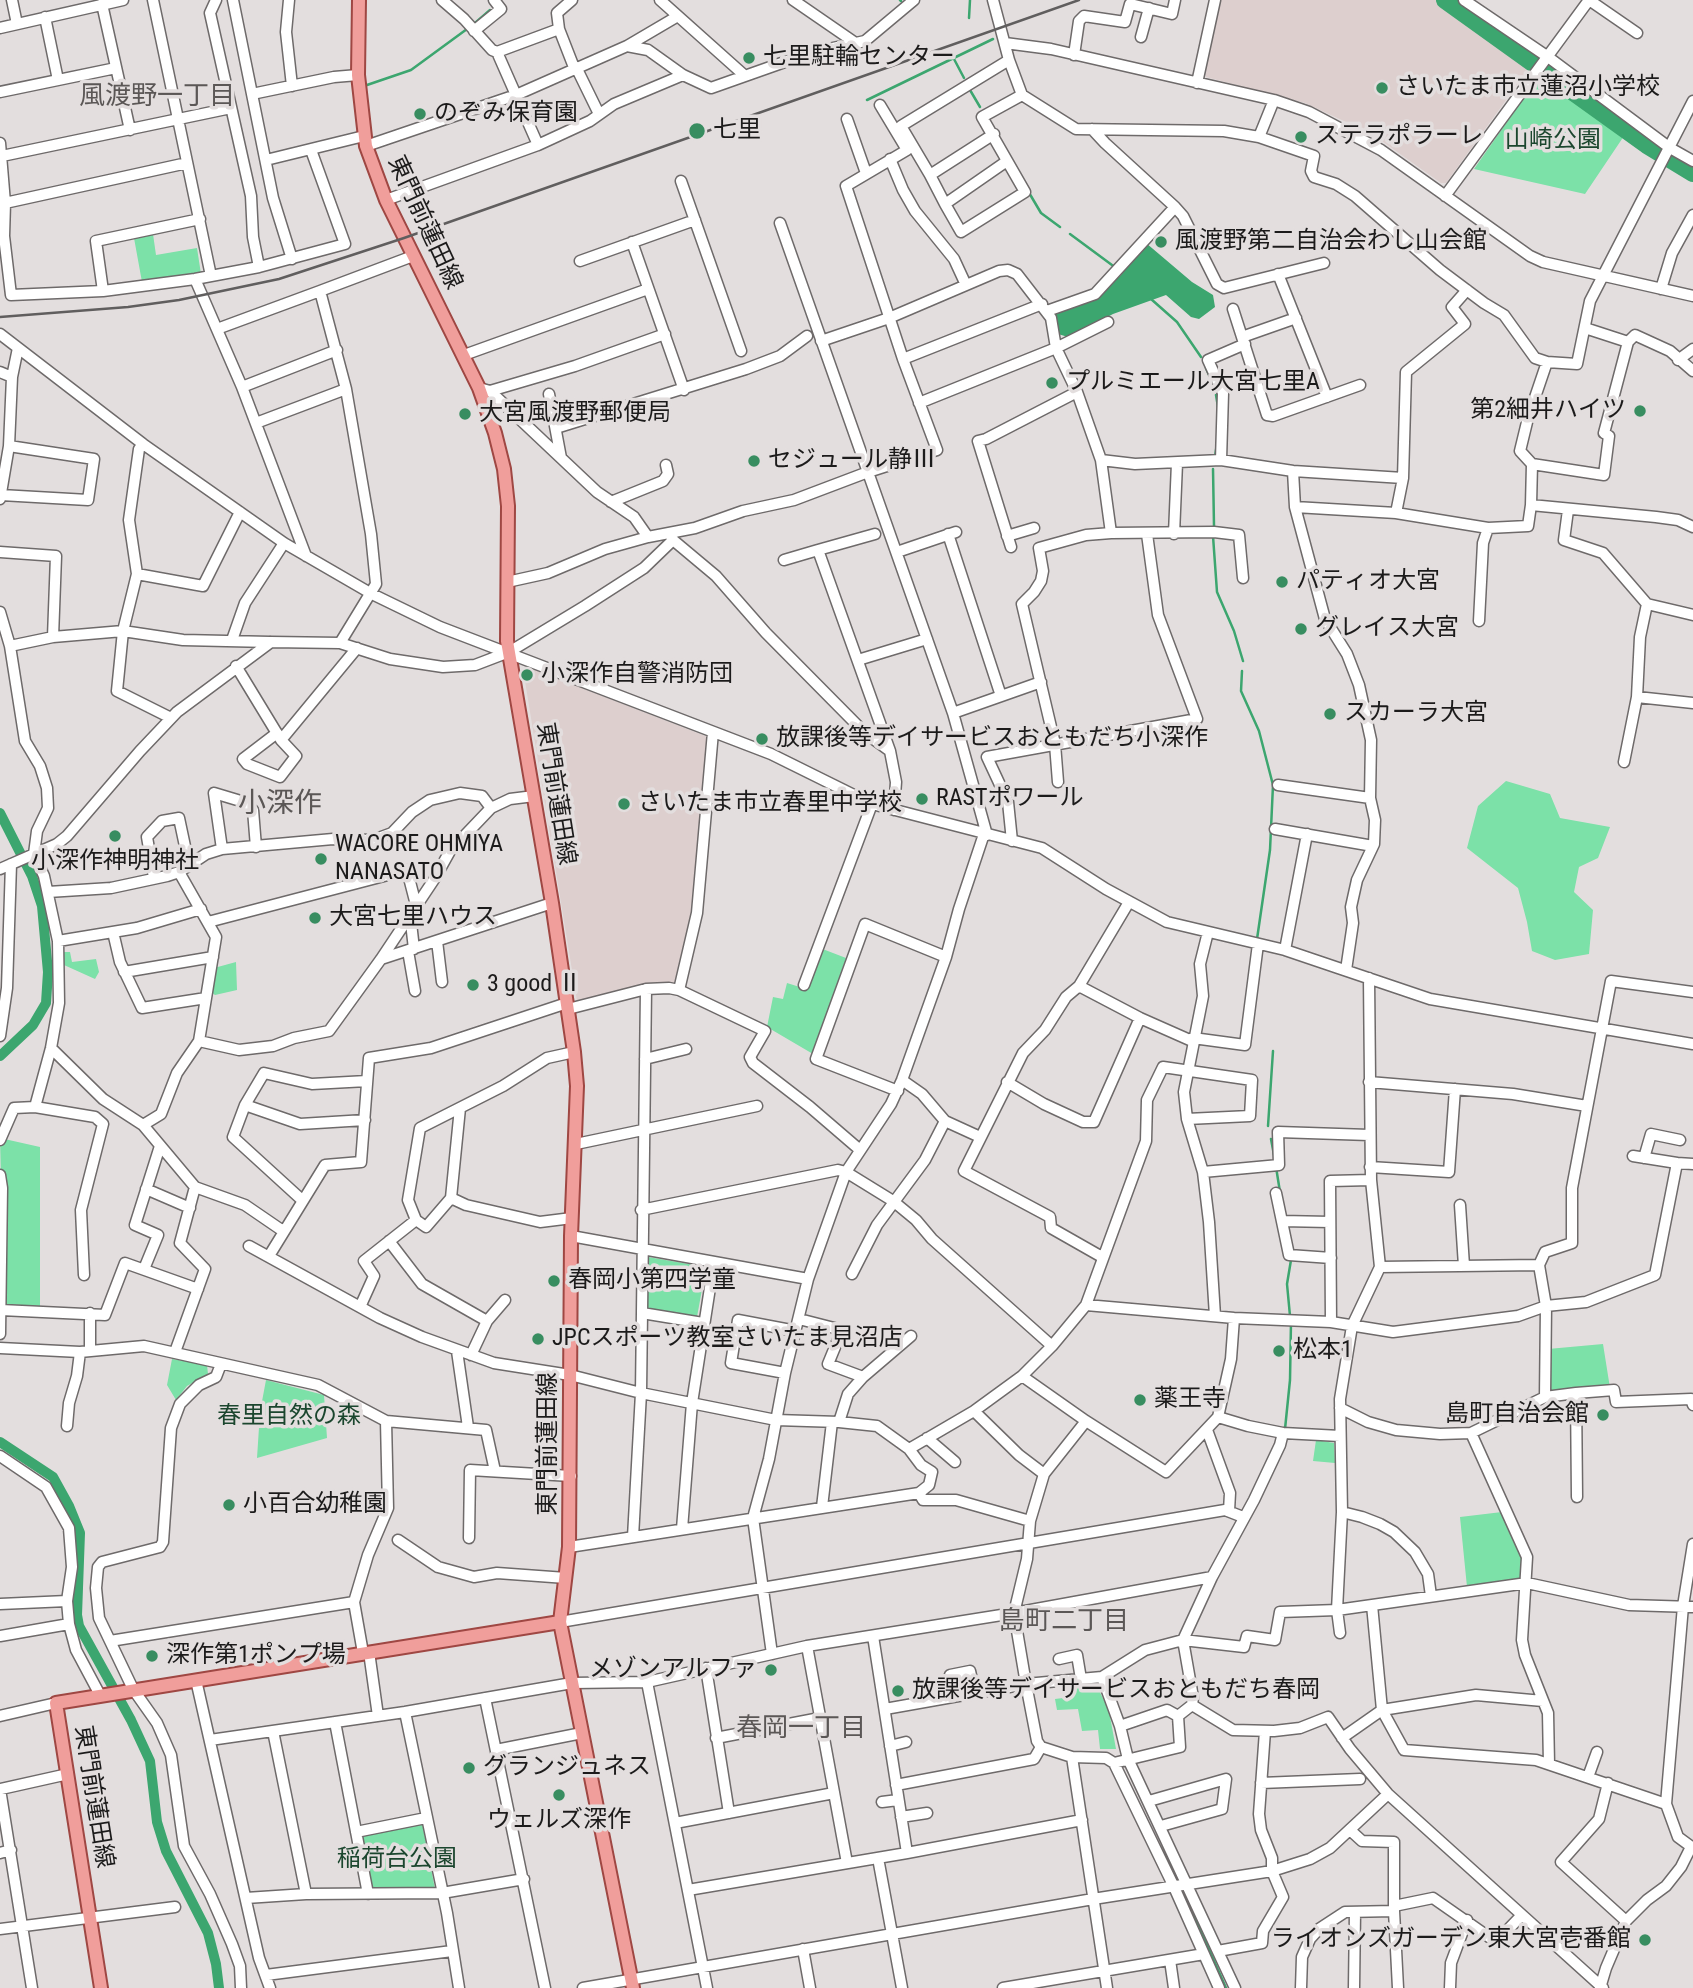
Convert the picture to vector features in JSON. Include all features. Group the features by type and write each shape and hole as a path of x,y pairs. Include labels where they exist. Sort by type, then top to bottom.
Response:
{"main road":[{"name":"東門前蓮田線","path":"359,0 358,75 365,141 386,200 412,256 484,390 504,469 508,506 506,630 552,903 574,1052 578,1104 571,1236 569,1547 560,1622 633,1984"},
{"name":"東門前蓮田線","path":"101,1988 56,1703 560,1622"}],"street":[{"path":"12,0 17,24"},
{"path":"0,27 122,0"},
{"path":"153,0 211,276"},
{"path":"289,0 286,32 292,86"},
{"path":"442,0 497,52 537,145"},
{"path":"474,31 501,9 494,0"},
{"path":"572,0 557,13 559,29 599,114"},
{"path":"660,0 744,75"},
{"path":"793,0 857,44"},
{"path":"627,46 648,50 683,75 711,88 810,53 865,41 914,0"},
{"path":"993,0 1009,60 1022,95 1076,129 1224,131 1259,137 1314,156 1311,171 1314,177 1336,184 1355,196 1440,270 1504,315 1535,358 1547,362 1577,364 1590,300 1692,106"},
{"path":"1074,55 1079,21 1084,16 1125,22 1130,4 1172,14 1175,0"},
{"path":"1197,83 1215,0"},
{"path":"1464,0 1478,4 1670,148 1693,161"},
{"path":"1445,196 1589,0 1637,33"},
{"path":"259,267 253,237 251,196 210,13 216,1 233,2 273,198 292,259"},
{"path":"102,4 130,130"},
{"path":"1140,37 1149,8"},
{"path":"266,160 365,141 516,95 627,46 678,16"},
{"path":"45,17 58,80"},
{"path":"497,52 559,29"},
{"path":"1005,43 1074,55 1273,100 1309,112 1370,144 1530,256 1543,262 1693,296"},
{"path":"1009,60 901,126 961,232 1025,192 982,117 1022,95"},
{"path":"0,92 116,68"},
{"path":"253,94 334,77 358,75"},
{"path":"386,200 537,145 614,104 683,75"},
{"path":"1259,137 1273,100"},
{"path":"507,582 548,573 605,549 648,537 672,537 743,511 794,500 937,450 903,359 846,186 907,150 880,105"},
{"path":"2,156 231,108"},
{"path":"846,119 866,173"},
{"path":"1092,129 1183,216 1217,284 1224,288 1324,263"},
{"path":"930,174 993,134"},
{"path":"0,143 5,203 4,236 11,295 103,291 195,279 259,267 345,244 311,150"},
{"path":"890,159 915,211 954,259 966,285"},
{"path":"945,204 1007,161"},
{"path":"5,203 187,163"},
{"path":"681,181 741,351"},
{"path":"903,359 1045,308 1095,294 1175,207"},
{"path":"1661,289 1671,253 1693,215"},
{"path":"103,291 96,241 200,219"},
{"path":"580,261 695,220"},
{"path":"772,1654 752,1518 769,1459 785,1373 808,1279 846,1172 898,1091 946,957 959,909 985,834 953,713 780,223"},
{"path":"632,242 684,390"},
{"path":"217,328 412,256"},
{"path":"821,341 889,318 999,271 1008,270 1017,274 1045,308 1053,327 1056,348 1077,392 1101,460 1111,533"},
{"path":"1278,274 1326,397"},
{"path":"195,279 242,387 306,556"},
{"path":"464,355 648,289"},
{"path":"1396,513 1403,478 1406,372 1465,324 1452,307 1467,289"},
{"path":"320,290 346,389 371,534 376,584 340,643"},
{"path":"1233,309 1267,415 1273,416 1360,385"},
{"path":"1221,460 1223,393 1208,360 1296,318"},
{"path":"919,403 1056,348 1108,322"},
{"path":"1586,328 1628,342"},
{"path":"0,334 143,444 284,543 372,594 440,627 771,754 872,804 1042,848 1129,902 1167,922 1285,950 1430,999 1693,1044"},
{"path":"484,390 575,366 665,334"},
{"path":"1547,362 1520,451 1532,464 1604,475 1609,436 1604,433 1628,342 1635,335 1670,351 1693,371"},
{"path":"556,428 684,390 780,356 807,336"},
{"path":"9,446 94,459 88,500 0,497 9,446 5,433 18,348"},
{"path":"1678,360 1693,349"},
{"path":"242,387 337,351"},
{"path":"0,372 12,377"},
{"path":"256,423 346,389"},
{"path":"484,390 611,502 634,517 648,537"},
{"path":"1011,547 978,441 1077,392"},
{"path":"549,394 561,457"},
{"path":"143,444 139,449 129,520 137,573 123,631 117,691 171,718"},
{"path":"1101,460 1135,464 1221,460 1293,471 1403,478"},
{"path":"1174,534 1177,463"},
{"path":"1295,508 1396,513 1489,528 1528,526 1532,464"},
{"path":"611,502 663,481 668,474 666,466"},
{"path":"1293,471 1295,508 1325,619 1347,654 1362,695 1371,740 1370,798 1375,820 1373,846 1357,880 1351,906 1353,923 1346,970"},
{"path":"1531,505 1656,517 1678,520 1693,527"},
{"path":"1568,510 1564,540 1603,553 1647,604 1693,615"},
{"path":"137,573 203,586 240,512"},
{"path":"1007,536 1034,527"},
{"path":"1479,621 1483,543 1489,528"},
{"path":"1058,782 1055,744 1022,604 1041,581 1043,571 1039,548 1086,535 1111,533 1214,532 1239,535 1243,578"},
{"path":"897,552 952,533 1001,696"},
{"path":"784,561 875,534"},
{"path":"1012,841 1008,802 986,757 1197,719 1158,615 1147,534"},
{"path":"10,646 53,637 123,631 183,640 340,643 390,659 443,667 475,665 509,652 644,568 672,537"},
{"path":"672,537 702,562 766,633 856,723 890,751"},
{"path":"232,640 245,603 284,543"},
{"path":"818,550 890,751 896,782 894,810"},
{"path":"0,552 56,556 53,637"},
{"path":"1624,762 1637,696 1640,638 1647,604"},
{"path":"0,612 10,646 24,741 40,766 47,788 48,808 37,831 33,854 48,892 58,941 59,1003 51,1048 35,1107"},
{"path":"858,660 927,639"},
{"path":"0,869 57,844 67,836 171,718 271,642"},
{"path":"236,666 279,736 296,756 280,777 247,764 243,759 279,736 357,648"},
{"path":"953,713 1041,682"},
{"path":"1637,696 1693,703"},
{"path":"679,990 697,913 713,732"},
{"path":"1278,785 1370,798"},
{"path":"222,849 214,793 244,802 253,810 256,847"},
{"path":"48,892 111,888 179,872 206,854 222,849 293,842 373,840 392,832 412,811 430,800 460,793 482,796 491,808"},
{"path":"198,1041 239,1050 273,1046 294,1038 329,1031 381,959 450,851 491,808 510,799 534,796"},
{"path":"804,985 872,804"},
{"path":"154,878 147,837 162,821 179,818 189,865"},
{"path":"1275,829 1373,846"},
{"path":"1285,950 1307,834"},
{"path":"0,1036 14,863"},
{"path":"208,922 407,870 413,910 411,950 415,991"},
{"path":"143,1125 161,1114 177,1073 198,1041 216,937 179,872"},
{"path":"1102,1257 1051,1228 1050,1217 964,1171 1023,1054 1045,1030 1066,997 1079,986 1129,902"},
{"path":"381,959 552,903"},
{"path":"58,941 137,928 201,909"},
{"path":"898,1091 816,1059 865,924 946,957"},
{"path":"113,932 120,962 142,1008 206,998"},
{"path":"1208,932 1200,964 1203,996 1184,1092 1187,1119 1203,1172 1215,1316"},
{"path":"437,941 442,982"},
{"path":"1079,986 1140,1018 1193,1040 1245,1045 1258,944"},
{"path":"124,972 213,957"},
{"path":"1340,1633 1337,1610 1342,1512 1340,1408 1352,1326 1380,1267 1370,1167 1369,978"},
{"path":"1545,1397 1546,1306 1539,1265 1545,1252 1572,1243 1572,1188 1611,981 1693,992"},
{"path":"633,1537 641,1393 641,1210 646,989"},
{"path":"269,1256 325,1165 361,1162 369,1058 431,1048 567,1006 646,989 679,990 765,1031 750,1057 753,1063 860,1150"},
{"path":"1007,1082 1073,1118 1094,1122 1140,1018"},
{"path":"51,1048 103,1099 143,1125 195,1187 245,1205 284,1231"},
{"path":"645,1059 686,1049"},
{"path":"460,1108 451,1198 426,1227 416,1220 408,1200 420,1128 503,1086 547,1058 574,1052"},
{"path":"909,1449 974,1411 1022,1376 1052,1346 1086,1305 1146,1142 1147,1100 1163,1067 1252,1080 1250,1116 1187,1119"},
{"path":"302,1200 233,1137 246,1105 264,1073 312,1084 368,1081"},
{"path":"902,1080 922,1094 945,1121 981,1137"},
{"path":"1369,1082 1513,1094 1587,1106"},
{"path":"1370,1167 1449,1172 1455,1089"},
{"path":"95,1117 103,1099"},
{"path":"246,1105 300,1125 365,1120"},
{"path":"0,1140 14,1108 35,1107 95,1117 103,1124 81,1210 84,1275"},
{"path":"576,1144 757,1107"},
{"path":"852,1274 877,1224 925,1160 945,1121"},
{"path":"1203,1172 1279,1165 1278,1132 1369,1135"},
{"path":"1644,1158 1651,1134 1679,1140"},
{"path":"144,1269 158,1235 135,1225 160,1146"},
{"path":"1633,1156 1693,1164"},
{"path":"1086,1305 1234,1318 1331,1322 1393,1332 1518,1316 1546,1306 1586,1303 1655,1275 1676,1163"},
{"path":"641,1210 838,1171 846,1172 893,1201 916,1220 932,1239 1052,1346"},
{"path":"0,1175 0,1334"},
{"path":"1331,1322 1330,1181 1371,1181"},
{"path":"175,1352 205,1269 180,1243 195,1187"},
{"path":"146,1189 190,1208"},
{"path":"1276,1192 1289,1255 1331,1258"},
{"path":"451,1198 466,1205 540,1222 572,1218"},
{"path":"1460,1205 1464,1266"},
{"path":"360,1307 374,1276 364,1261 416,1220"},
{"path":"1282,1221 1330,1222"},
{"path":"571,1236 808,1279"},
{"path":"389,1241 422,1284 486,1321"},
{"path":"249,1246 360,1307 457,1351 494,1363 570,1375 641,1393 776,1420 877,1426 909,1449 921,1465 932,1472 929,1485 919,1493 569,1547"},
{"path":"682,1529 692,1403 713,1262"},
{"path":"1,1310 90,1312 105,1315 125,1263 198,1289"},
{"path":"1380,1267 1539,1265"},
{"path":"471,1355 486,1321 505,1300"},
{"path":"67,1426 69,1403 84,1352 90,1312"},
{"path":"642,1313 703,1323"},
{"path":"1022,1376 1166,1472 1218,1417 1231,1359 1234,1318"},
{"path":"799,1319 842,1330 828,1364 863,1377"},
{"path":"785,1373 731,1363 738,1320 796,1331"},
{"path":"822,1507 836,1422 848,1394 863,1377 911,1336"},
{"path":"0,1349 84,1352 144,1346 318,1385 386,1421 486,1430 495,1471"},
{"path":"457,1351 468,1427"},
{"path":"220,1364 216,1377 199,1385 180,1404 171,1428 163,1542 160,1547 102,1562 98,1567 96,1588 99,1618 128,1690 157,1723 171,1755 184,1846 210,1894 232,1944 240,1966 241,1988"},
{"path":"1340,1408 1368,1422 1395,1430 1471,1433 1545,1397 1576,1393 1614,1390 1616,1402 1691,1399 1693,1405"},
{"path":"1576,1393 1577,1497"},
{"path":"974,1411 1019,1455 1044,1474"},
{"path":"1218,1417 1283,1433 1340,1436"},
{"path":"1086,1420 1044,1474 1030,1521 1027,1559 1014,1613 1037,1741 1041,1747 1072,1757 1106,1758 1114,1763 1174,1886 1219,1988"},
{"path":"378,1716 354,1602 368,1555 387,1508 386,1421"},
{"path":"1207,1430 1230,1493 1229,1511"},
{"path":"1178,1716 1192,1705 1193,1697 1183,1640 1212,1577 1243,1517 1255,1500 1283,1433"},
{"path":"1471,1433 1527,1558 1522,1640 1525,1655 1548,1713 1549,1764"},
{"path":"927,1438 955,1462"},
{"path":"0,1456 46,1487 69,1528 72,1567 67,1601 69,1624 76,1650 102,1695"},
{"path":"469,1538 470,1469 570,1476"},
{"path":"919,1493 923,1500 956,1500 1030,1521"},
{"path":"560,1622 1229,1511 1243,1517"},
{"path":"1342,1512 1380,1524 1394,1532 1415,1552 1428,1574 1431,1597"},
{"path":"398,1540 438,1567 474,1577 497,1573 566,1578"},
{"path":"1192,1705 1233,1730 1265,1731 1300,1727 1328,1717 1388,1794 1601,1987 1626,1921 1665,1886 1681,1867 1692,1847 1678,1837 1666,1804 1693,1544"},
{"path":"210,1740 405,1712 572,1683 647,1682 807,1646 1014,1613 1212,1577"},
{"path":"884,1709 1026,1684 1102,1677 1144,1650 1183,1640 1244,1647 1247,1636 1275,1640 1280,1612 1337,1610 1527,1583 1629,1605 1688,1607"},
{"path":"0,1604 67,1601"},
{"path":"110,1641 354,1602"},
{"path":"1372,1605 1382,1710 1404,1750 1536,1760 1666,1804"},
{"path":"0,1636 69,1624"},
{"path":"873,1636 907,1853"},
{"path":"807,1646 847,1863"},
{"path":"1059,1659 1077,1655 1081,1679"},
{"path":"706,1668 729,1812"},
{"path":"955,1696 950,1675 970,1671 975,1693"},
{"path":"1102,1677 1120,1726 1128,1759 1235,1988"},
{"path":"196,1680 259,1958 270,1988"},
{"path":"647,1682 707,1988"},
{"path":"1342,1738 1382,1710 1476,1695 1544,1701"},
{"path":"485,1698 545,1988"},
{"path":"0,1716 56,1703"},
{"path":"1120,1726 1167,1710 1178,1716"},
{"path":"405,1712 459,1988"},
{"path":"1114,1763 1180,1747 1178,1716"},
{"path":"716,1738 820,1718"},
{"path":"335,1722 368,1894"},
{"path":"273,1731 306,1894"},
{"path":"1218,1951 1262,1943 1264,1931 1283,1897 1272,1871 1272,1858 1261,1830 1259,1814 1265,1731"},
{"path":"496,1750 582,1732"},
{"path":"890,1745 906,1742"},
{"path":"896,1785 1034,1759 1041,1747"},
{"path":"1588,1777 1597,1752"},
{"path":"1072,1757 1107,1988"},
{"path":"32,1988 23,1928 6,1851 1,1789 68,1774"},
{"path":"1149,1801 1226,1779 1222,1809 1161,1826"},
{"path":"1261,1783 1360,1779"},
{"path":"1608,1783 1599,1819 1561,1862 1626,1921"},
{"path":"675,1823 834,1793"},
{"path":"583,1988 633,1984 803,1949 1272,1871 1322,1853 1388,1794"},
{"path":"882,1802 898,1800"},
{"path":"901,1817 927,1813"},
{"path":"356,1832 426,1818"},
{"path":"688,1890 1082,1821"},
{"path":"1350,1830 1362,1841 1394,1842 1398,1988"},
{"path":"878,1858 902,1988"},
{"path":"247,1898 306,1894 442,1893 524,1879"},
{"path":"1301,1988 1303,1957 1310,1939 1318,1929 1345,1912 1394,1908 1433,1898 1496,1942 1522,1915"},
{"path":"0,1929 175,1907"},
{"path":"1354,1988 1355,1912"},
{"path":"1450,1988 1451,1963 1467,1920"},
{"path":"803,1949 810,1988"},
{"path":"265,1975 452,1951"},
{"path":"1003,1988 1035,1985 1204,1954"},
{"path":"1170,1960 1174,1988"}],"shaded area":[{"name":"さいたま市立蓮沼小学校","path":"1221,0 1439,0 1530,67 1446,183 1441,183 1372,134 1305,103 1206,77 1204,72"},
{"path":"1146,243 1192,282 1213,295 1215,307 1199,319 1191,317 1166,295 1113,314 1068,337 1058,334 1052,316 1054,312 1095,295 1120,276"},
{"name":"さいたま市立春里中学校","path":"530,668 708,737 697,872 687,945 677,984 637,986 577,1001 525,681 532,680"}],"green space":[{"name":"山崎公園","path":"1539,76 1624,136 1585,194 1474,169"},
{"path":"153,234 156,255 197,248 201,274 142,282 134,238"},
{"path":"1506,781 1550,794 1560,818 1610,827 1598,858 1579,867 1574,892 1593,910 1589,954 1555,960 1532,951 1518,888 1467,848 1478,806"},
{"path":"820,948 846,958 813,1054 767,1027 773,997 783,999 787,983 806,989"},
{"path":"63,952 70,952 72,962 96,959 99,972 95,979 64,965"},
{"path":"236,962 237,990 215,995 211,992 214,968"},
{"path":"0,1138 40,1147 40,1306 4,1304 6,1182 1,1179"},
{"path":"648,1257 706,1267 697,1317 647,1308"},
{"path":"1603,1344 1610,1388 1549,1394 1548,1349"},
{"path":"172,1359 207,1365 208,1374 187,1386 176,1400 167,1385"},
{"name":"春里自然の森","path":"266,1380 324,1395 327,1438 257,1458 260,1412"},
{"path":"1316,1440 1334,1443 1335,1463 1313,1461"},
{"path":"1502,1512 1525,1561 1524,1580 1467,1587 1460,1517"},
{"path":"1091,1682 1096,1684 1109,1711 1116,1749 1100,1749 1098,1730 1082,1731 1078,1709 1057,1710 1055,1699 1063,1698 1061,1685"},
{"name":"稲荷台公園","path":"422,1823 435,1889 373,1890 362,1835"}],"waterway":[{"path":"969,18 970,0"},
{"path":"1445,0 1647,145 1693,173"},
{"path":"475,23 490,10"},
{"path":"367,85 411,70 467,29"},
{"path":"867,100 993,39"},
{"path":"954,59 964,78"},
{"path":"970,90 980,107"},
{"path":"1028,191 1041,213 1060,227"},
{"path":"1070,234 1116,268"},
{"path":"1151,299 1177,322 1201,357"},
{"path":"1206,368 1210,377"},
{"path":"1216,395 1218,407"},
{"path":"1215,457 1217,443"},
{"path":"1213,469 1214,526"},
{"path":"1213,536 1217,592 1234,631 1243,661"},
{"path":"1242,671 1241,691 1259,731 1273,785 1270,850 1257,939"},
{"path":"0,813 32,876 42,906 48,972 46,1003 33,1025 0,1056"},
{"path":"1268,1126 1273,1051"},
{"path":"1271,1139 1274,1155"},
{"path":"1276,1167 1280,1192"},
{"path":"1290,1316 1287,1284 1291,1260"},
{"path":"1285,1429 1290,1380 1291,1322"},
{"path":"0,1442 53,1477 80,1533 77,1615 79,1626 131,1720 150,1761 157,1822 166,1851 208,1933 219,1988"},
{"path":"1163,1845 1226,1988"}],"railway":[{"path":"0,317 128,307 179,300 279,279 404,238 1079,0"}],"place":[{"name":"七里駐輪センター","path":"749,58"},
{"name":"さいたま市立蓮沼小学校","path":"1382,88"},
{"name":"のぞみ保育園","path":"420,114"},
{"name":"七里","path":"697,131"},
{"name":"ステラポラーレ","path":"1301,137"},
{"name":"風渡野第二自治会わし山会館","path":"1161,242"},
{"name":"プルミエール大宮七里A","path":"1052,383"},
{"name":"第2細井ハイツ","path":"1640,411"},
{"name":"大宮風渡野郵便局","path":"465,414"},
{"name":"セジュール静Ⅲ","path":"754,461"},
{"name":"パティオ大宮","path":"1282,582"},
{"name":"グレイス大宮","path":"1301,629"},
{"name":"小深作自警消防団","path":"527,675"},
{"name":"スカーラ大宮","path":"1330,714"},
{"name":"放課後等デイサービスおともだち小深作","path":"762,739"},
{"name":"RASTポワール","path":"922,799"},
{"name":"さいたま市立春里中学校","path":"624,804"},
{"name":"小深作神明神社","path":"115,836"},
{"name":"WACORE OHMIYA NANASATO","path":"321,859"},
{"name":"大宮七里ハウス","path":"315,918"},
{"name":"3 good Ⅱ","path":"473,985"},
{"name":"春岡小第四学童","path":"554,1281"},
{"name":"JPCスポーツ教室さいたま見沼店","path":"538,1339"},
{"name":"松本1","path":"1279,1351"},
{"name":"薬王寺","path":"1140,1400"},
{"name":"島町自治会館","path":"1603,1415"},
{"name":"小百合幼稚園","path":"229,1505"},
{"name":"深作第1ポンプ場","path":"152,1656"},
{"name":"メゾンアルファ","path":"771,1670"},
{"name":"放課後等デイサービスおともだち春岡","path":"898,1691"},
{"name":"グランジュネス","path":"469,1768"},
{"name":"ウェルズ深作","path":"559,1795"},
{"name":"ライオンズガーデン東大宮壱番館","path":"1645,1940"}],"district":[{"name":"風渡野一丁目","path":"157,97"},
{"name":"小深作","path":"280,805"},
{"name":"島町二丁目","path":"1064,1622"},
{"name":"春岡一丁目","path":"801,1729"}]}
